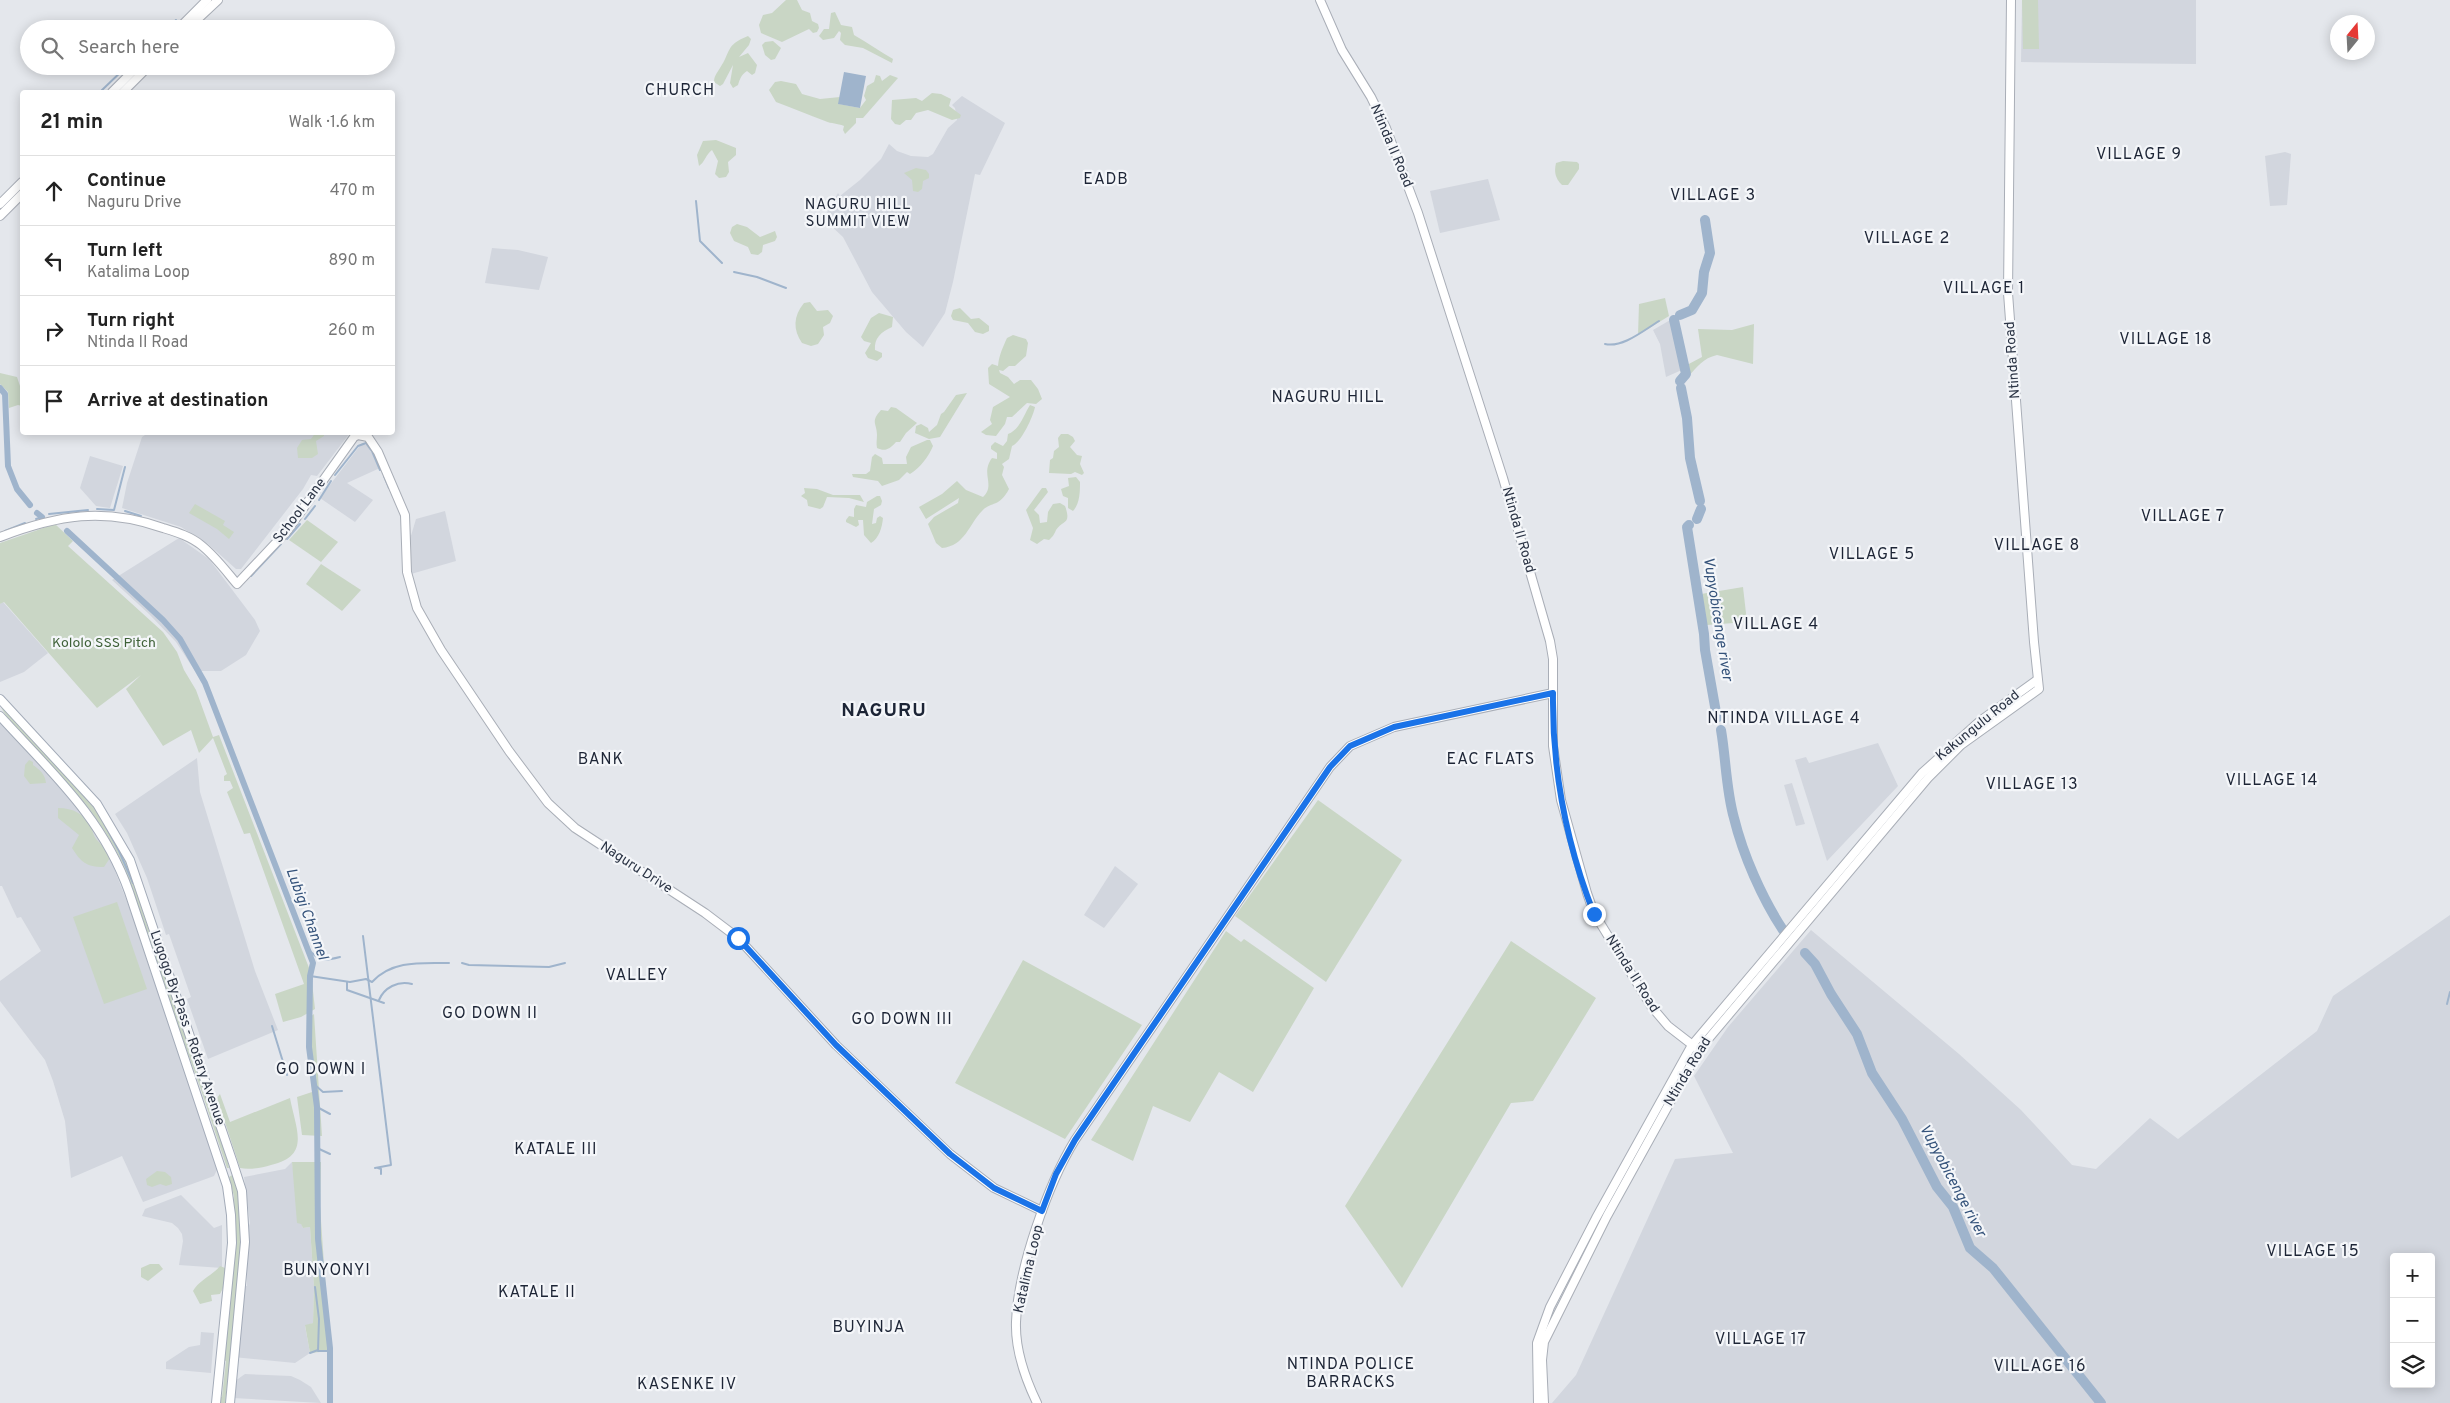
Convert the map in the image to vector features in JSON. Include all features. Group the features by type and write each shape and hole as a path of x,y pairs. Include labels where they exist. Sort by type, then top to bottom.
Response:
{"main road":[{"path":"187,20 207,0"},
{"path":"197,20 218,0"},
{"name":"Ntinda II Road","path":"1320,0 1338,42 1371,97 1386,128 1427,239 1503,478 1550,641 1553,659 1553,746 1561,800 1594,914 1655,1012 1668,1026 1695,1047"},
{"name":"Ntinda Road","path":"2011,0 2008,293 2038,685"},
{"path":"114,90 129,75"},
{"path":"125,90 140,75"},
{"path":"0,204 20,184"},
{"path":"0,216 20,196"},
{"name":"School Lane","path":"0,537 64,517 98,516 141,521 178,533 198,543 237,584 287,531 338,461 360,435"},
{"name":"Naguru Drive","path":"360,435 370,439 405,515 407,572 417,608 441,650 509,751 548,803 562,818 586,836 698,908 738,938 836,1045 950,1154 994,1188 1042,1211"},
{"name":"Kakungulu Road","path":"1962,745 2038,685"},
{"name":"Kakungulu Road","path":"1922,773 1980,720 2038,685"},
{"name":"Katalima Loop","path":"1037,1403 1024,1374 1019,1353 1016,1322 1024,1279 1042,1211 1056,1174 1075,1140 1264,862 1342,753 1362,740 1394,727 1553,693"},
{"name":"Lugogo By-Pass - Rotary Avenue","path":"0,699 84,788 116,832 138,882 242,1191 245,1242 230,1403"},
{"name":"Lugogo By-Pass - Rotary Avenue","path":"0,716 75,796 98,827 126,884 207,1123 230,1199 232,1243 216,1403"},
{"name":"Ntinda Road","path":"1544,1403 1542,1360 1544,1342 1695,1047 1928,778 1962,745"},
{"name":"Ntinda Road","path":"1538,1403 1537,1343 1550,1307 1614,1185 1695,1047 1922,773"},
{"path":"154,967 160,966 164,962"}],"shaded area":[{"path":"2022,0 2196,0 2196,64 2021,62"},
{"path":"962,96 1005,123 980,175 975,174 945,313 923,347 906,332 872,292 843,237 828,223 826,217 838,193 840,196 860,180 881,159 889,144 897,151 911,156 928,157 933,154 948,128 957,120 955,108 952,105"},
{"path":"2285,152 2291,154 2287,205 2270,206 2265,156"},
{"path":"1488,179 1500,220 1440,233 1430,191"},
{"path":"492,248 518,250 548,257 539,290 485,283"},
{"path":"1672,319 1684,369 1666,377 1660,344 1653,330"},
{"path":"145,435 348,435 317,476 311,475 303,489 241,569 236,569 208,544 181,527 122,508 127,483 142,437"},
{"path":"362,443 369,446 380,468 347,483 373,500 355,522 320,498"},
{"path":"90,456 123,466 110,508 96,506 80,488"},
{"path":"445,511 456,561 411,574 410,539 416,519"},
{"path":"179,538 209,559 255,620 260,631 246,655 221,671 195,671 176,642 112,580"},
{"path":"3,602 48,653 24,672 0,682 0,604"},
{"path":"0,722 71,798 93,825 110,858 148,956 218,1168 214,1176 143,1202 122,1156 71,1178 65,1121 45,1060 0,1001 0,981 41,951 21,917 17,918 2,886 0,886"},
{"path":"1878,743 1898,786 1827,861 1795,760 1806,757 1809,763"},
{"path":"197,758 200,792 255,971 278,1030 208,1059 187,999 191,997 169,934 166,935 147,878 127,833 115,814"},
{"path":"1792,783 1805,824 1796,826 1784,785"},
{"path":"1115,866 1138,884 1104,928 1084,915"},
{"path":"2450,915 2450,1403 1552,1403 1576,1375 1675,1159 1733,1153 1694,1076 1728,1027 1811,930 1959,1054 2021,1110 2072,1165 2096,1169 2150,1118 2178,1139 2317,1031 2333,996"},
{"path":"292,1162 301,1223 303,1228 310,1227 314,1287 313,1323 305,1326 310,1353 295,1363 233,1357 242,1286 247,1286 246,1234 250,1223 244,1177 285,1169"},
{"path":"181,1195 214,1228 222,1225 222,1268 179,1265 183,1241 182,1234 178,1228 172,1223 142,1216 145,1209"},
{"path":"201,1332 214,1333 211,1373 166,1369 166,1362 189,1347 200,1345"},
{"path":"245,1374 291,1376 311,1387 321,1403 233,1398 235,1381"}],"green space":[{"path":"786,0 797,0 802,10 810,13 812,21 818,24 817,32 813,33 809,29 782,42 761,33 759,25 763,15 772,13"},
{"path":"2022,0 2038,0 2039,49 2023,49"},
{"path":"835,12 841,25 852,27 854,35 893,59 892,63 863,48 845,45 840,40 841,33 839,31 834,38 823,40 819,36 824,29 829,29 831,13"},
{"path":"748,36 751,39 749,45 739,57 748,53 757,65 755,73 752,75 747,71 740,79 738,85 733,88 730,83 733,65 720,86 714,82 729,49 735,43"},
{"path":"773,41 781,48 775,59 771,60 765,55 762,45 765,42"},
{"path":"876,75 880,76 882,81 890,75 898,78 863,118 856,118 856,123 845,134 844,126 828,122 776,102 769,90 775,82 781,81 796,84 802,94 820,99 840,97 839,104 860,108 866,100 864,96 867,86 874,82"},
{"path":"932,93 941,94 951,99 949,106 961,115 960,118 952,120 928,110 916,113 911,120 906,120 900,125 895,124 891,119 892,100 916,98 922,101"},
{"path":"716,140 736,148 736,155 728,162 729,172 726,177 719,178 715,174 718,161 712,150 699,166 697,155 703,141"},
{"path":"1563,161 1577,162 1579,164 1579,169 1568,185 1562,185 1556,175 1556,163"},
{"path":"916,168 926,170 929,174 929,178 923,181 922,189 918,192 913,191 912,180 904,173"},
{"path":"737,224 747,227 760,237 775,231 777,237 775,241 763,245 762,252 758,255 751,254 748,247 734,241 730,233 732,227"},
{"path":"1665,298 1669,316 1638,335 1639,304"},
{"path":"810,302 817,311 828,310 833,316 830,323 823,327 824,335 818,344 811,346 802,343 796,328 796,318 800,308 804,303"},
{"path":"960,308 971,319 979,318 989,326 989,331 983,334 975,332 968,323 953,320 951,316 953,310"},
{"path":"879,313 893,317 892,327 882,333 877,339 875,350 882,353 882,357 877,361 868,358 865,353 871,343 864,341 861,337 871,318"},
{"path":"1754,324 1753,364 1717,355 1712,356 1697,366 1688,377 1685,366 1702,357 1698,329 1732,330"},
{"path":"1013,335 1026,339 1028,343 1026,356 1015,366 1009,366 1003,371 999,370 1000,373 1008,377 1014,384 1020,380 1031,380 1038,389 1042,399 1036,404 1027,403 1012,417 1007,417 1005,424 996,436 986,435 981,432 992,424 990,420 993,407 1010,397 989,384 988,368 992,364 998,366 1007,338"},
{"path":"0,373 17,377 20,386 20,406 9,408 8,392 0,384"},
{"path":"967,393 940,437 929,439 915,433 916,426 921,424 928,428 929,432 937,425 941,414 956,395"},
{"path":"1030,405 1035,407 1032,417 1023,435 1012,446 1009,459 1002,464 1004,467 1002,475 1009,489 1002,499 985,508 977,516 961,539 950,546 942,548 936,543 928,524 934,517 958,503 959,498 926,519 919,507 942,494 957,481 966,490 983,497 987,493 988,488 987,469 992,458 997,459 997,453 991,449 991,446 995,442 1003,446 1007,441 1008,434 1016,429"},
{"path":"891,407 896,408 917,423 906,433 900,442 896,442 887,449 882,450 877,448 875,420 881,410 888,411"},
{"path":"1061,434 1068,434 1073,437 1075,441 1070,447 1077,455 1082,456 1080,464 1084,473 1082,475 1075,472 1071,474 1049,473 1050,460 1053,458 1054,451 1059,447 1058,438"},
{"path":"314,435 324,435 316,441 318,454 312,458 298,458 297,448 302,440 311,439"},
{"path":"930,440 933,446 927,458 914,471 910,474 907,472 899,480 882,486 878,481 853,477 852,474 866,474 870,471 872,457 875,454 882,458 883,464 907,464 906,457 911,447"},
{"path":"1076,477 1080,482 1080,493 1077,505 1073,511 1068,508 1068,498 1063,496 1061,489 1069,486 1068,478"},
{"path":"804,488 817,489 833,495 860,495 864,502 849,498 827,497 823,507 820,509 808,506 807,500 801,496 805,493"},
{"path":"1042,488 1046,488 1048,492 1034,510 1039,515 1040,523 1047,522 1048,512 1053,504 1060,503 1065,506 1067,519 1058,527 1049,540 1044,539 1037,544 1030,540 1033,528 1026,510"},
{"path":"880,496 882,501 881,505 874,509 872,524 876,523 877,518 880,516 883,518 883,522 878,536 871,543 864,535 863,520 858,520 859,525 856,527 846,522 846,520 849,516 854,517 856,505 866,507 867,502"},
{"path":"195,504 225,521 223,525 234,532 229,539 217,529 189,513"},
{"path":"307,520 338,542 321,562 289,540"},
{"name":"Kololo SSS Pitch","path":"55,524 73,541 68,546 163,632 177,652 184,670 196,690 213,737 219,735 311,973 315,1009 301,1017 283,1022 275,994 304,984 250,833 244,834 227,792 233,788 230,781 224,781 224,776 227,774 213,738 199,753 191,730 163,746 126,689 141,675 97,708 4,602 0,604 0,543"},
{"path":"321,564 361,590 342,611 306,584"},
{"path":"1743,587 1747,622 1707,625 1701,594"},
{"path":"0,703 90,800 106,822 128,864 159,963 157,962 126,872 107,834 72,789 8,718"},
{"path":"29,760 42,772 46,783 30,784 24,776 25,765"},
{"path":"1318,800 1402,860 1326,982 1235,916"},
{"path":"58,808 69,809 78,813 88,822 95,838 110,858 104,867 88,865 78,857 72,848 79,835 58,818"},
{"path":"117,902 147,989 104,1004 73,917"},
{"path":"1226,931 1241,942 1244,939 1314,988 1253,1092 1219,1072 1190,1122 1153,1106 1133,1161 1091,1140"},
{"path":"1511,941 1596,998 1533,1101 1511,1103 1402,1288 1345,1206"},
{"path":"1023,960 1142,1025 1065,1139 955,1083"},
{"path":"163,966 223,1139 229,1168 227,1168 158,971"},
{"path":"314,1014 322,1136 302,1135 297,1097 312,1092 308,1031 310,1017"},
{"path":"220,1094 230,1122 290,1098 298,1140 292,1155 284,1161 259,1168 240,1168 217,1098"},
{"path":"292,1162 321,1162 320,1206 330,1351 310,1353 305,1325 313,1323 314,1287 310,1227 303,1228 301,1224 297,1223"},
{"path":"157,1171 165,1172 171,1177 172,1184 166,1186 160,1184 152,1187 147,1185 146,1179"},
{"path":"234,1174 239,1193 241,1251 225,1403 219,1403 219,1397 222,1397 226,1361 223,1360 235,1244 234,1196 229,1177"},
{"path":"150,1264 159,1264 163,1269 148,1281 141,1277 141,1268"},
{"path":"220,1266 225,1268 226,1282 220,1294 211,1295 212,1301 200,1304 193,1291"}],"water":[{"path":"844,72 866,76 860,108 838,104"}],"waterway":[{"path":"102,90 118,75"},
{"path":"696,201 700,241 722,263"},
{"name":"Vupyobicenge river","path":"1680,315 1692,310 1702,293 1704,272 1710,253 1705,220"},
{"path":"734,272 757,277 786,288"},
{"name":"Vupyobicenge river","path":"1674,320 1686,374 1680,381"},
{"path":"1605,344 1612,345 1626,341 1659,321"},
{"name":"Lubigi Channel","path":"0,388 5,394 8,466 17,489 30,505"},
{"name":"Vupyobicenge river","path":"1681,388 1687,418 1690,458 1700,501"},
{"path":"335,475 358,446 366,443 371,450"},
{"path":"372,451 380,470"},
{"path":"97,509 114,510 125,467"},
{"path":"384,476 389,488"},
{"path":"319,500 331,481"},
{"path":"305,519 315,506"},
{"name":"Vupyobicenge river","path":"1697,519 1701,509"},
{"path":"49,514 88,510"},
{"path":"125,511 141,516"},
{"name":"Lubigi Channel","path":"37,513 42,517"},
{"name":"Lubigi Channel","path":"36,519 42,517"},
{"path":"5,531 25,523"},
{"path":"287,539 300,524"},
{"name":"Vupyobicenge river","path":"1689,525 1687,527 1717,718"},
{"name":"Lubigi Channel","path":"67,531 163,620 180,639 205,683 313,963 310,976 309,1047 317,1107 318,1239 330,1348 330,1403"},
{"path":"251,576 281,544"},
{"name":"Vupyobicenge river","path":"1721,730 1729,797 1742,847 1754,876 1783,930"},
{"path":"104,823 133,883"},
{"path":"363,936 391,1165 375,1168"},
{"path":"308,949 322,959 340,957"},
{"name":"Vupyobicenge river","path":"1805,953 1815,964 1831,994 1857,1034 1872,1073 1902,1119 1937,1187 1953,1207 1970,1248 1993,1268 2101,1403"},
{"path":"310,976 350,982 366,979 372,982 380,975 398,966 418,963 449,963"},
{"path":"462,963 469,965 549,967 565,963"},
{"path":"347,982 347,990 384,1003"},
{"path":"379,1000 384,992 392,986 402,983 412,984"},
{"path":"2447,1004 2450,992"},
{"path":"272,1026 287,1075"},
{"path":"313,1065 352,1064"},
{"path":"315,1085 323,1092 342,1091"},
{"path":"317,1107 330,1114"},
{"path":"317,1148 330,1154"},
{"path":"378,1168 381,1169 381,1174"},
{"path":"315,1287 319,1319 318,1351 330,1351 330,1348"},
{"path":"310,1353 318,1350"}],"district":[{"name":"CHURCH","path":"680,91"},
{"name":"VILLAGE 9","path":"2139,155"},
{"name":"EADB","path":"1106,180"},
{"name":"VILLAGE 3","path":"1713,196"},
{"name":"NAGURU HILL SUMMIT VIEW","path":"858,214"},
{"name":"VILLAGE 2","path":"1907,239"},
{"name":"VILLAGE 1","path":"1984,289"},
{"name":"VILLAGE 18","path":"2166,340"},
{"name":"NAGURU HILL","path":"1328,398"},
{"name":"VILLAGE 7","path":"2183,517"},
{"name":"VILLAGE 8","path":"2037,546"},
{"name":"VILLAGE 5","path":"1872,555"},
{"name":"VILLAGE 4","path":"1776,625"},
{"name":"NAGURU","path":"884,711"},
{"name":"NTINDA VILLAGE 4","path":"1784,719"},
{"name":"BANK","path":"601,760"},
{"name":"EAC FLATS","path":"1491,760"},
{"name":"VILLAGE 14","path":"2272,781"},
{"name":"VILLAGE 13","path":"2032,785"},
{"name":"VALLEY","path":"637,976"},
{"name":"GO DOWN II","path":"490,1014"},
{"name":"GO DOWN III","path":"902,1020"},
{"name":"GO DOWN I","path":"321,1070"},
{"name":"KATALE III","path":"556,1150"},
{"name":"VILLAGE 15","path":"2313,1252"},
{"name":"BUNYONYI","path":"327,1271"},
{"name":"KATALE II","path":"537,1293"},
{"name":"BUYINJA","path":"869,1328"},
{"name":"VILLAGE 17","path":"1761,1340"},
{"name":"VILLAGE 16","path":"2040,1367"},
{"name":"NTINDA POLICE BARRACKS","path":"1351,1374"},
{"name":"KASENKE IV","path":"687,1385"}],"route":[{"path":"738,938 836,1045 950,1154 976,1176 994,1188 1042,1211 1056,1174 1075,1140 1132,1060 1180,986 1330,767 1350,746 1394,727 1538,698 1553,693 1553,746 1561,800 1581,878 1594,914"}]}
